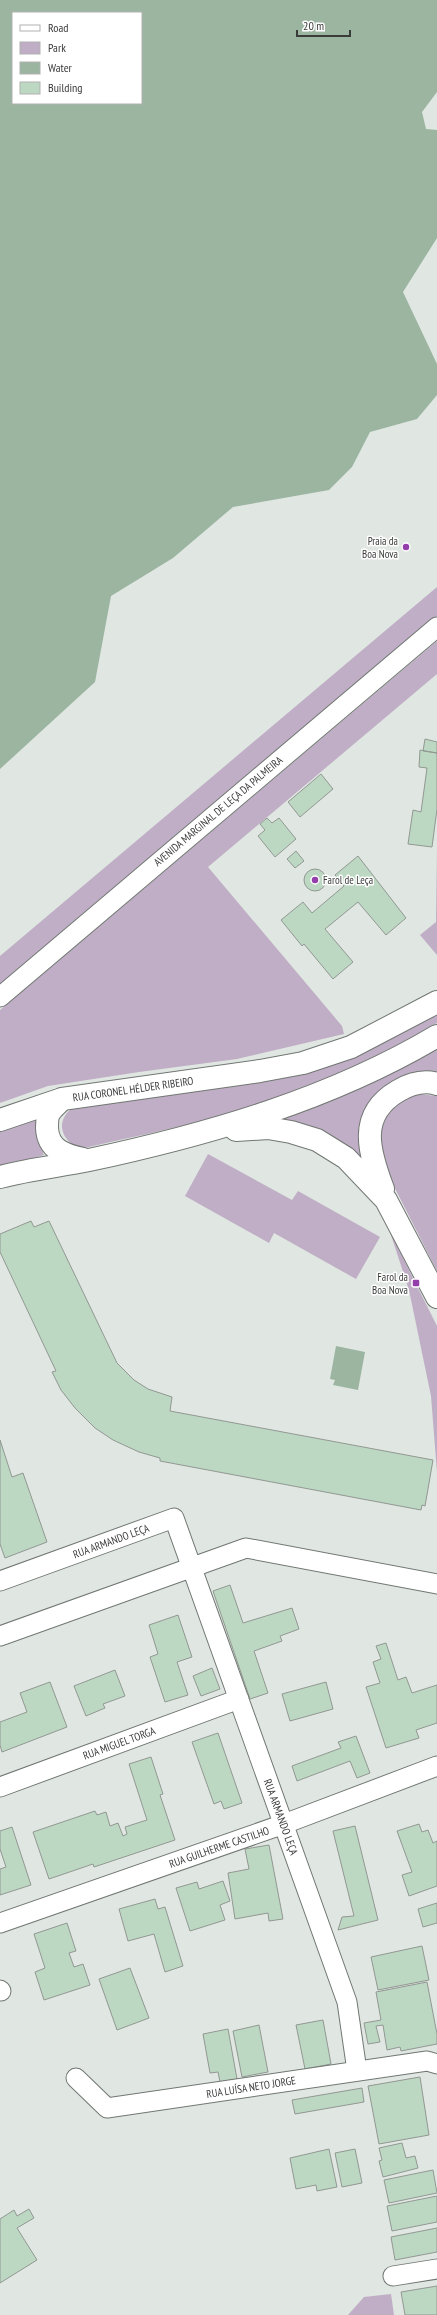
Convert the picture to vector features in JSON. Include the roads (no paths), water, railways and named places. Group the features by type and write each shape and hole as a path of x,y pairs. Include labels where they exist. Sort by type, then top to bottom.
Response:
{"main road":[{"name":"RUA CORONEL HÉLDER RIBEIRO","path":"437,1002 351,1047 303,1063 260,1071 62,1099 50,1113 47,1133 51,1144 57,1150 67,1155 88,1160 199,1133 298,1102 371,1071 408,1053 437,1036"},
{"path":"437,1084 421,1082 404,1087 391,1095 379,1106 371,1124 369,1139 372,1160 386,1200 437,1297"},
{"path":"0,1120 62,1099"},
{"path":"199,1133 268,1128 291,1132 317,1140 346,1158 386,1200"},
{"path":"0,1177 48,1166 88,1160"}],"street":[{"name":"AVENIDA MARGINAL DE LEÇA DA PALMEIRA","path":"0,997 437,626"},
{"name":"RUA ARMANDO LEÇA","path":"0,1581 174,1518 347,2002 357,2071"},
{"path":"0,1636 246,1548 437,1584"},
{"name":"RUA MIGUEL TORGA","path":"0,1786 239,1698"},
{"name":"RUA GUILHERME CASTILHO","path":"0,1923 284,1824 437,1766"},
{"name":"RUA LUÍSA NETO JORGE","path":"76,2078 108,2108 427,2061 437,2064"},
{"path":"393,2276 437,2269"}],"water":[{"path":"0,0 437,0 437,92 422,112 426,129 437,130 437,238 403,292 437,364 437,395 417,419 370,432 352,467 329,490 233,507 173,558 111,596 95,682 0,769"},
{"path":"336,1346 365,1352 358,1390 333,1385 335,1380 330,1379"}],"place":[{"name":"Praia da Boa Nova","path":"406,547"},
{"name":"Farol de Leça","path":"315,880"},
{"name":"Farol da Boa Nova","path":"416,1283"}]}
